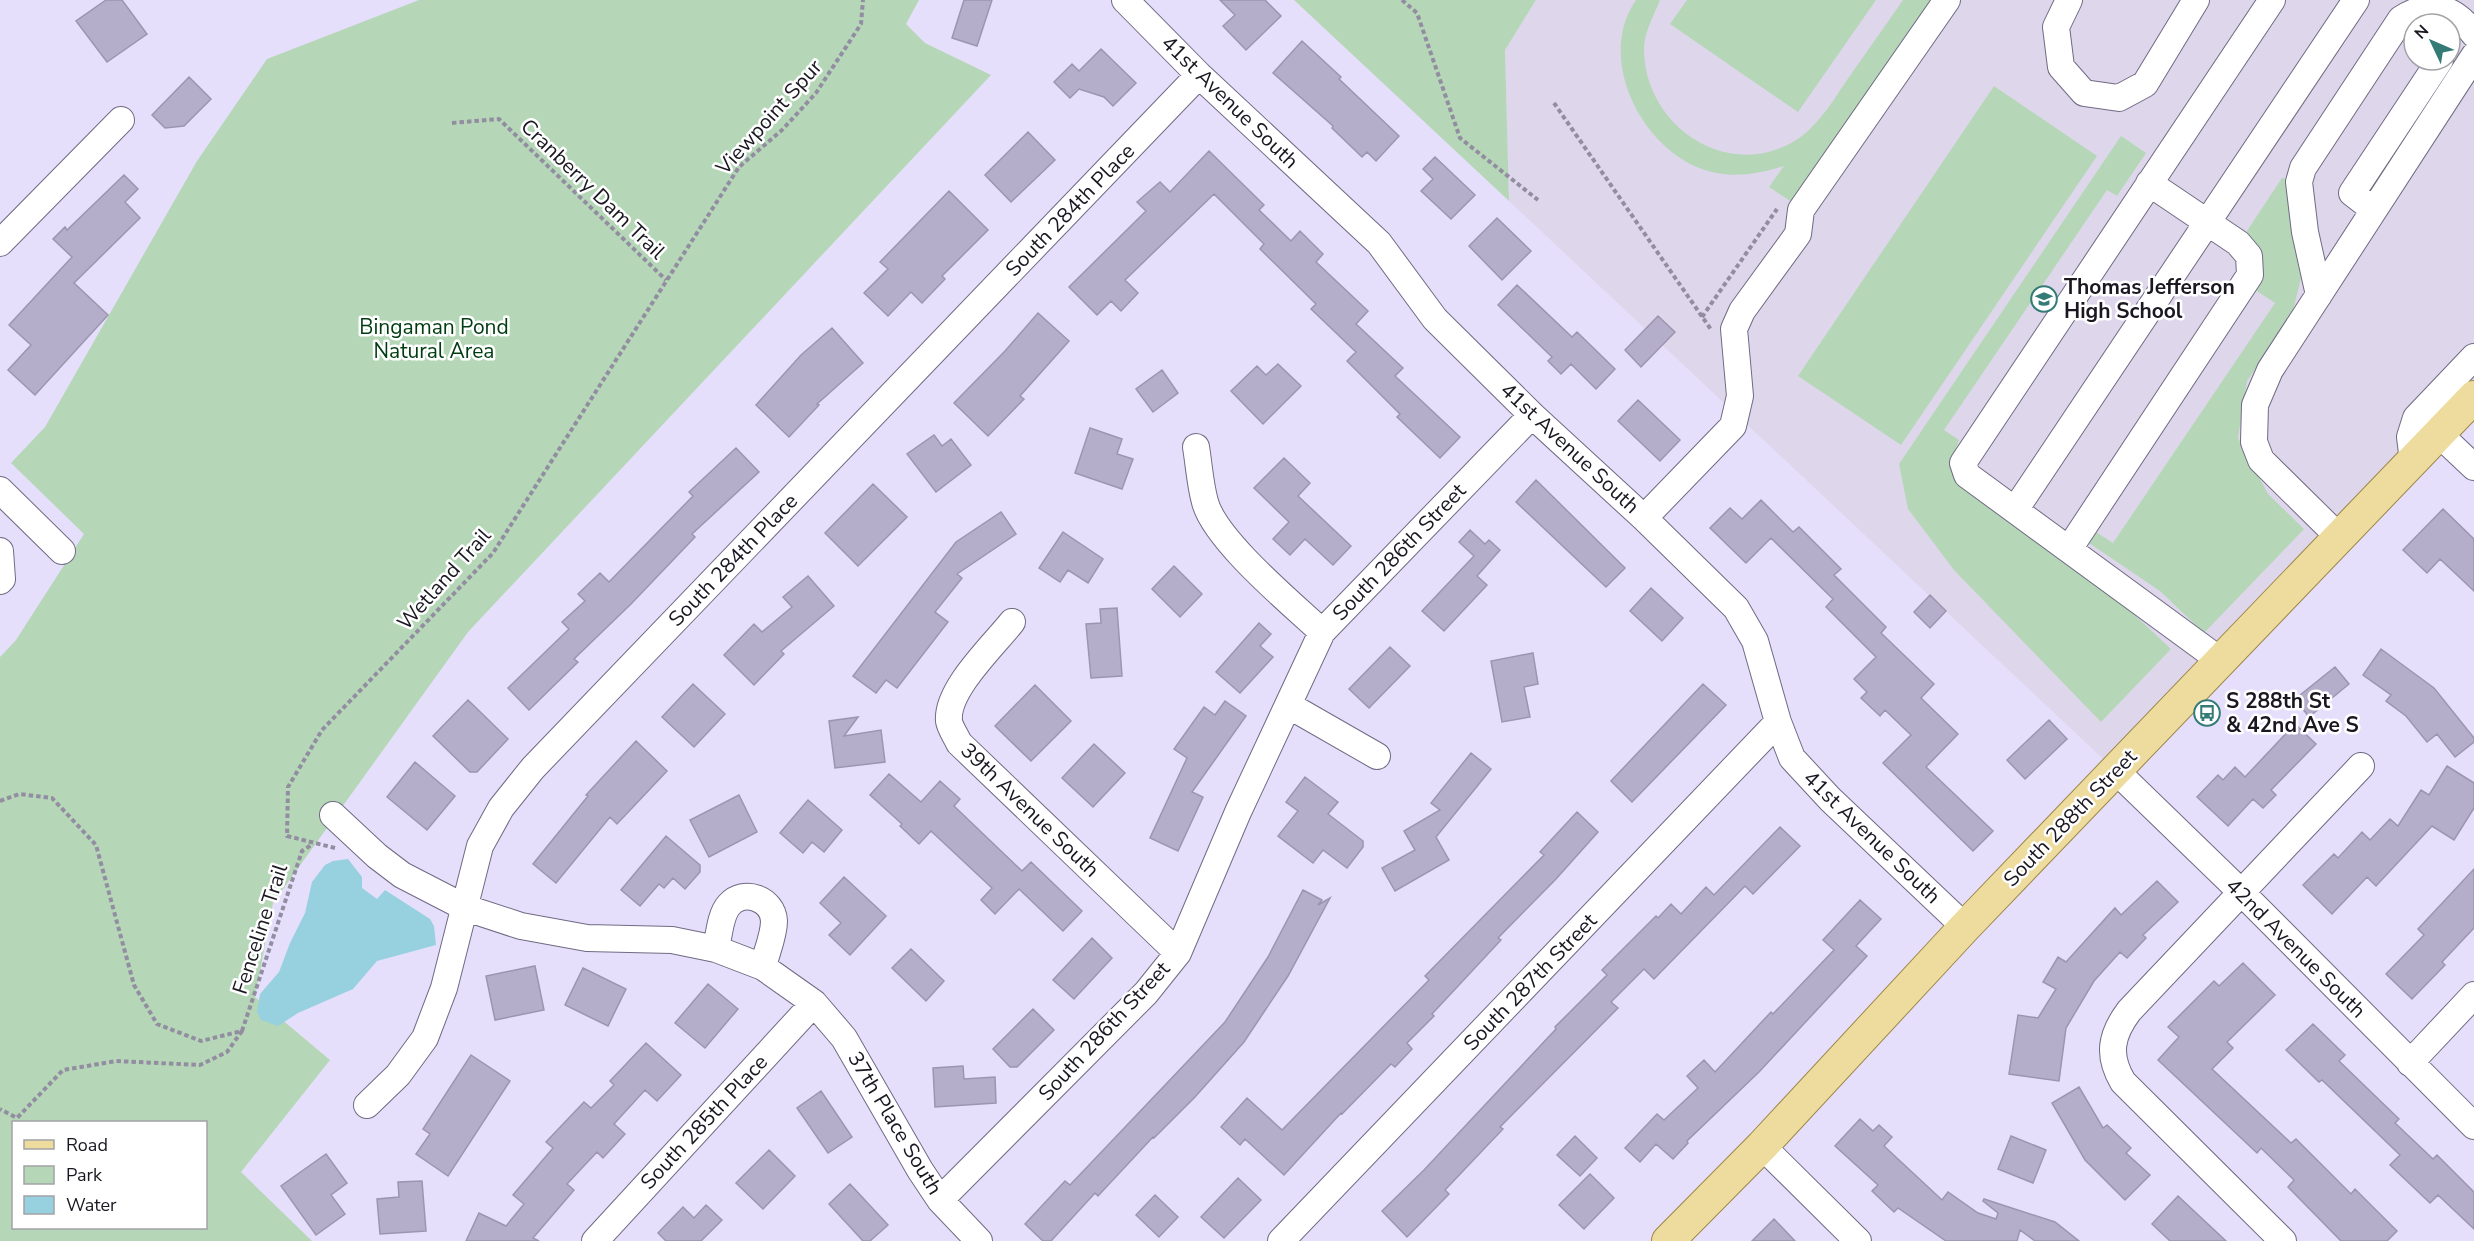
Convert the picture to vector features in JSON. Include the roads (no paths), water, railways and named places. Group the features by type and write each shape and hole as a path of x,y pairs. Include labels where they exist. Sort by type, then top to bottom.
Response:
{"main road":[{"name":"South 288th Street","path":"1668,1241 1762,1146 1965,927 2474,397"}],"street":[{"name":"41st Avenue South","path":"1125,0 1199,75 1379,243 1435,320 1736,608 1755,641 1778,722 1792,758 1806,775 1965,927"},
{"path":"1644,518 1733,426 1740,396 1734,329 1742,311 1797,234 1801,210 1947,0"},
{"path":"2069,0 2056,27 2061,67 2084,93 2119,98 2145,84 2196,0"},
{"path":"2221,661 1967,475 1963,463 2272,0"},
{"path":"2015,510 2356,0"},
{"path":"2319,295 2305,232 2299,182 2303,168 2402,19 2415,8 2433,4 2446,8 2469,28"},
{"path":"2340,538 2261,460 2254,442 2255,405 2266,379 2474,56"},
{"path":"2374,210 2352,193 2432,72"},
{"name":"South 284th Place","path":"367,1105 398,1075 425,1038 444,988 480,846 501,808 533,768 1199,75"},
{"path":"0,243 121,120"},
{"path":"2069,549 2250,275 2249,256 2238,243 2149,183"},
{"path":"2413,461 2410,437 2416,418 2474,357"},
{"name":"South 286th Street","path":"940,1200 1146,993 1178,953 1322,632 1532,415"},
{"path":"2439,434 2474,467"},
{"path":"1196,447 1205,503 1216,526 1239,553 1322,632"},
{"path":"0,490 62,551"},
{"path":"0,551 2,579 0,581"},
{"name":"39th Avenue South","path":"1012,622 960,685 951,706 949,723 959,743 1178,953"},
{"path":"1288,705 1377,756"},
{"name":"South 287th Street","path":"1281,1241 1778,722"},
{"path":"2283,1241 2133,1092 2117,1072 2112,1049 2118,1025 2129,1011 2361,766"},
{"name":"42nd Avenue South","path":"2116,771 2241,892 2474,1126"},
{"name":"37th Place South","path":"333,815 377,856 402,875 466,908 521,927 576,936 672,940 716,949 763,967 814,1003 844,1038 920,1170 940,1200 979,1241"},
{"path":"716,949 724,913 729,904 738,898 757,898 766,903 774,921 763,967"},
{"path":"2410,1063 2474,995"},
{"name":"South 285th Place","path":"597,1240 814,1003"},
{"path":"1762,1146 1858,1241"}],"water":[{"path":"348,859 362,877 362,888 377,899 385,890 430,919 434,926 436,945 377,961 353,989 298,1013 278,1026 261,1020 257,1012 260,994 279,972 305,913 312,882 325,865 333,861"}],"place":[{"name":"Thomas Jefferson High School","path":"2044,299"},
{"name":"S 288th St & 42nd Ave S","path":"2207,713"}],"park label":[{"name":"Bingaman Pond Natural Area","path":"434,339"}]}
